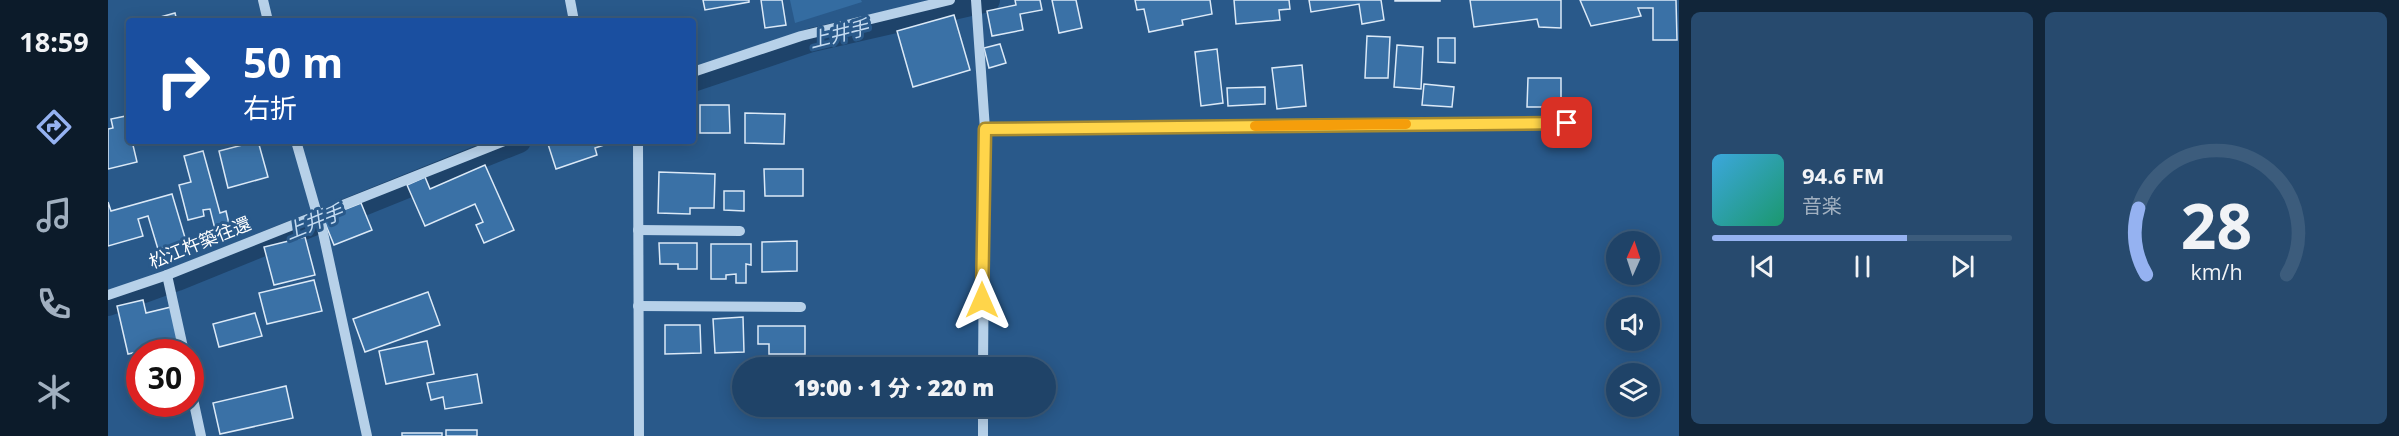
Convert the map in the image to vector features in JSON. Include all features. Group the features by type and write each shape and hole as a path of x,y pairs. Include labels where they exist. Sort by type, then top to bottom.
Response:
{"street":[{"path":"263,0 267,18"},
{"path":"570,0 573,18"},
{"path":"696,71 801,36 950,0"},
{"path":"976,0 985,129 983,357"},
{"path":"985,129 1567,123"},
{"path":"297,144 318,214 367,436"},
{"name":"松江杵築往還","path":"108,295 167,275 496,144"},
{"path":"638,144 639,436"},
{"path":"638,230 740,231"},
{"path":"167,275 181,339"},
{"path":"638,306 801,307"},
{"path":"197,417 201,436"},
{"path":"983,417 983,436"}],"shaded area":[{"path":"790,0 861,0 862,2 795,23"}],"building":[{"path":"703,0 749,0 749,2 705,10"},
{"path":"761,0 782,0 786,25 765,28"},
{"path":"1015,0 1040,0 1042,10 1020,14 1023,30 992,36 987,11 1016,5"},
{"path":"1052,0 1076,0 1082,28 1059,33"},
{"path":"1135,0 1210,0 1212,14 1182,20 1183,25 1149,32 1144,9 1137,10"},
{"path":"1234,0 1289,0 1290,9 1279,10 1280,20 1236,24"},
{"path":"1309,0 1381,0 1384,20 1362,24 1359,4 1311,12"},
{"path":"1440,0 1440,1 1395,1"},
{"path":"1470,0 1561,0 1561,28 1539,27 1537,19 1474,27"},
{"path":"1580,0 1676,0 1677,40 1653,40 1653,8 1638,8 1641,16 1591,26"},
{"path":"175,13 176,18 157,18"},
{"path":"954,15 970,70 913,87 897,31"},
{"path":"1367,36 1390,37 1388,78 1365,78"},
{"path":"1438,38 1455,38 1455,63 1438,62"},
{"path":"1000,44 1006,63 989,68 984,48"},
{"path":"1397,45 1423,47 1421,89 1394,87"},
{"path":"1217,49 1223,103 1201,106 1195,52"},
{"path":"1302,65 1306,106 1277,109 1272,68"},
{"path":"1528,78 1561,78 1561,107 1527,107"},
{"path":"1424,84 1454,87 1452,107 1422,105"},
{"path":"1265,87 1265,104 1228,106 1227,88"},
{"path":"700,105 729,105 730,133 700,133"},
{"path":"745,113 785,114 784,144 745,143"},
{"path":"126,116 126,144 133,144 137,162 108,169 108,129 113,128 111,119"},
{"path":"246,144 259,144 268,177 228,188 219,151"},
{"path":"548,144 607,144 595,148 597,155 556,169"},
{"path":"203,151 220,213 226,211 232,237 218,241 210,209 203,210 204,216 188,220 179,185 191,182 184,156"},
{"path":"485,165 514,230 484,243 476,225 483,222 475,204 425,226 407,185 425,177 430,189"},
{"path":"764,169 803,169 803,196 765,196"},
{"path":"659,172 715,174 714,208 690,208 690,214 658,213"},
{"path":"724,191 744,191 744,211 724,210"},
{"path":"172,194 186,241 158,249 148,216 138,219 143,236 108,246 108,202 111,211"},
{"path":"361,203 372,230 334,245 323,218"},
{"path":"305,237 315,275 274,285 264,247"},
{"path":"797,241 797,271 762,272 762,242"},
{"path":"659,243 697,243 697,269 678,269 678,264 660,264"},
{"path":"711,244 751,244 751,265 746,264 746,283 736,283 736,274 726,275 726,279 711,279"},
{"path":"314,280 322,311 267,324 259,293"},
{"path":"428,292 440,325 365,352 353,319"},
{"path":"143,300 146,313 171,307 178,339 126,339 126,345 117,306"},
{"path":"255,313 262,336 219,347 213,324"},
{"path":"743,317 744,352 715,353 713,319"},
{"path":"665,325 700,325 701,353 665,354"},
{"path":"758,326 805,326 805,354 769,354 769,344 758,344"},
{"path":"427,341 434,374 386,384 379,351"},
{"path":"477,374 482,403 445,409 443,397 431,400 427,383"},
{"path":"286,386 293,418 220,434 213,403"},
{"path":"446,430 477,430 477,436 446,436"},
{"path":"402,433 442,433 442,436 402,436"}],"waterway":[{"name":"上井手","path":"696,79 812,40 988,0"},
{"name":"上井手","path":"108,304 177,279 512,144"}],"slow traffic":[{"path":"1255,126 1406,124"}],"route":[{"path":"982,300 985,129 1567,123"}]}
